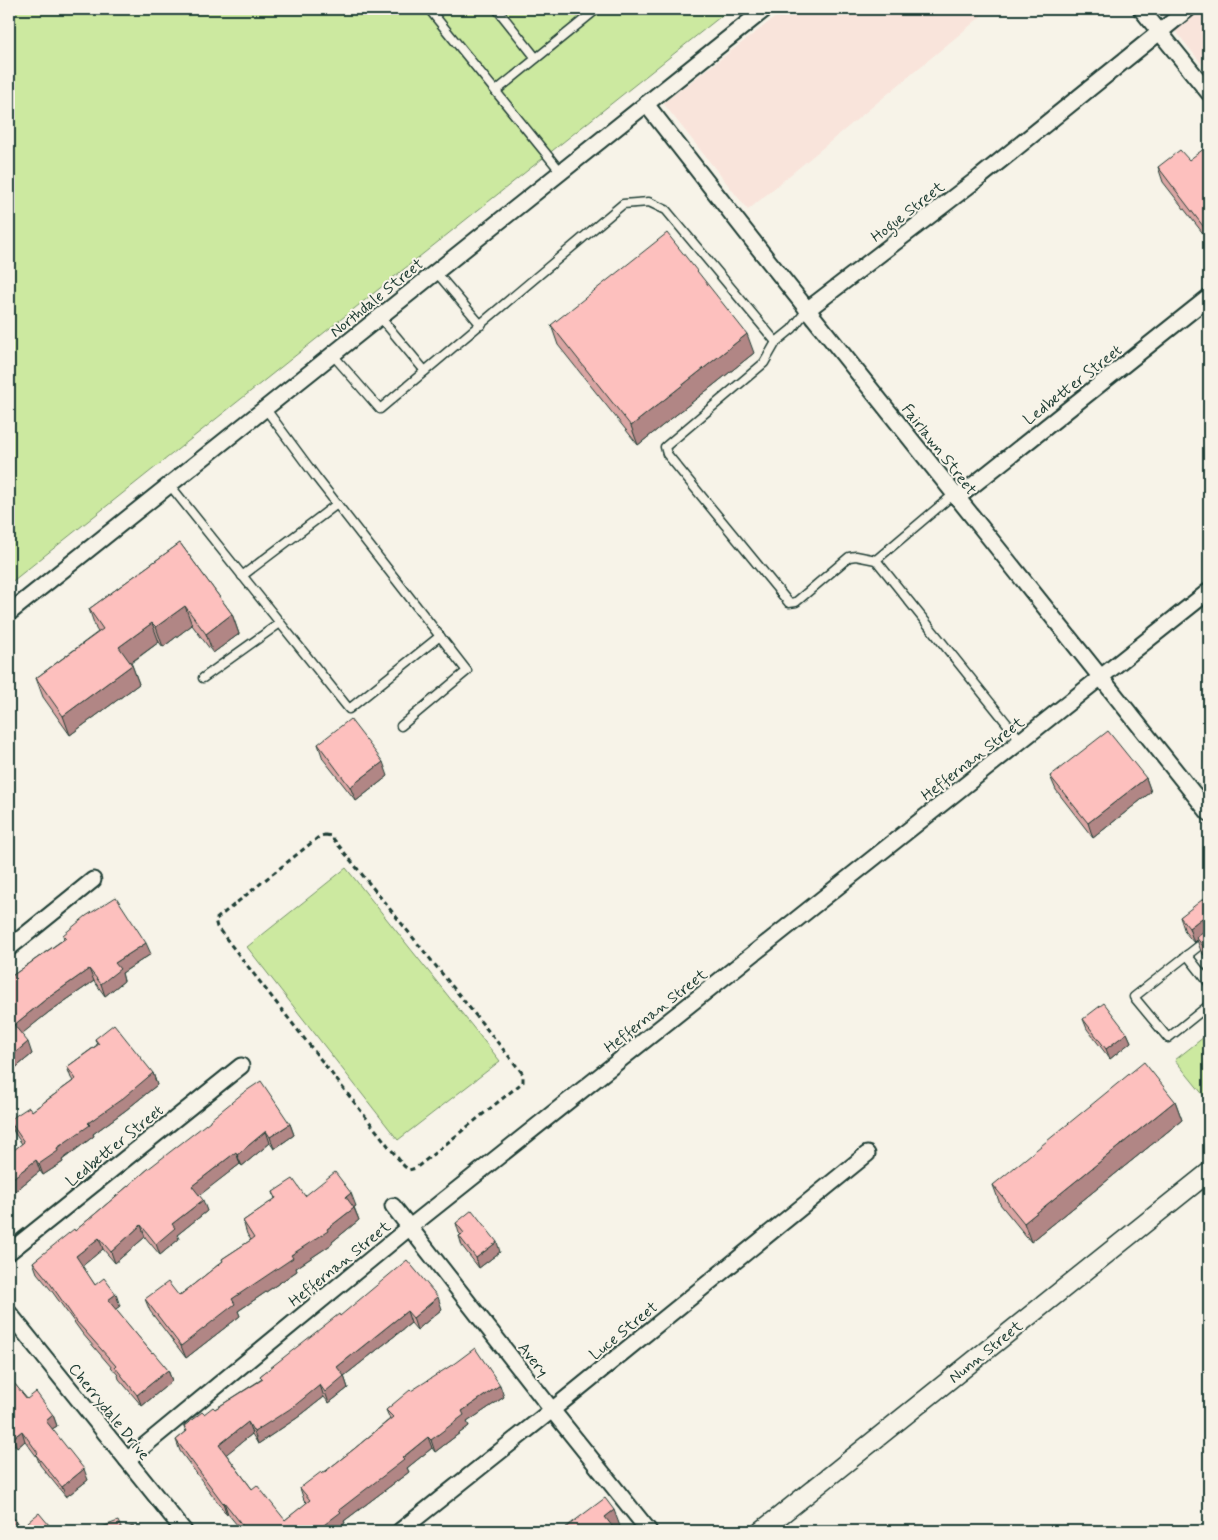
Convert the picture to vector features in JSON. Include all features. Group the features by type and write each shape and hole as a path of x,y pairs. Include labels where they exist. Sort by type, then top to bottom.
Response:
{"street":[{"name":"Northdale Street","path":"9,613 765,9"},
{"path":"1141,9 1209,93"},
{"name":"Hogue Street","path":"807,310 980,177 1188,9"},
{"name":"Fairlawn Street","path":"646,104 807,310 1209,813"},
{"name":"Ledbetter Street","path":"955,496 1209,297"},
{"name":"Heffernan Street","path":"127,1460 410,1227 1209,591"},
{"path":"9,948 93,880"},
{"name":"Ledbetter Street","path":"9,1252 241,1066"},
{"name":"Luce Street","path":"400,1531 867,1154"},
{"name":"Nunn Street","path":"761,1531 1209,1172"},
{"name":"Avery","path":"393,1206 649,1531"},
{"name":"Cherrydale Drive","path":"9,1313 184,1531"}],"lane":[{"path":"430,9 561,172"},
{"path":"497,9 536,58"},
{"path":"496,91 596,9"},
{"path":"332,354 380,409 623,204 649,202 666,210 776,342"},
{"path":"436,272 481,325"},
{"name":"Hogue Street","path":"807,310 792,329 776,342 764,363 665,447 667,454 790,603 796,602 849,557 856,556 876,560"},
{"path":"380,317 425,371"},
{"path":"265,408 467,671 401,726"},
{"path":"170,484 349,709 440,636"},
{"path":"955,496 876,560 1021,741"},
{"path":"242,576 337,504"},
{"path":"203,678 280,623"},
{"path":"1209,938 1134,997 1168,1038 1209,1005"},
{"path":"1188,956 1209,983"}],"path":[{"path":"325,834 331,836 523,1074 523,1082 416,1168 409,1170 223,935 217,927 215,920 320,836 325,834"}],"shaded area":[{"path":"786,9 990,9 748,210 663,103"},
{"path":"1158,9 1209,9 1209,73"}],"green space":[{"path":"9,9 730,9 9,584"},
{"path":"346,868 500,1061 398,1140 247,947"},
{"path":"1209,1033 1209,1102 1175,1060"}],"building":[{"path":"1209,145 1209,222 1203,226 1158,167 1180,150 1189,160"},
{"path":"667,233 747,334 631,426 551,325"},
{"path":"180,543 232,614 206,634 185,606 156,627 152,623 119,647 132,665 63,716 36,678 103,629 89,609"},
{"path":"350,719 383,762 350,787 318,744"},
{"path":"1108,731 1146,778 1088,823 1050,776"},
{"path":"1207,896 1209,899 1209,923 1208,920 1202,918 1189,928 1180,917"},
{"path":"116,897 146,943 115,963 120,969 101,984 89,969 14,1025 28,1042 9,1058 9,978 66,938 63,935 86,916"},
{"path":"1209,923 1209,954 1196,937 1208,928"},
{"path":"1104,1003 1127,1033 1106,1049 1083,1019"},
{"path":"114,1024 153,1073 122,1099 88,1123 90,1125 57,1148 58,1151 39,1164 36,1160 9,1181 9,1154 24,1142 9,1120 29,1107 32,1111 76,1079 67,1067 99,1044 95,1039"},
{"path":"1144,1062 1175,1101 1024,1223 993,1185"},
{"path":"261,1081 290,1124 270,1137 266,1131 237,1155 236,1152 192,1186 203,1200 172,1224 175,1228 156,1244 141,1225 111,1252 99,1238 76,1256 95,1285 104,1278 116,1294 108,1300 168,1370 137,1395 116,1366 77,1322 33,1262 74,1229 75,1231 148,1169 243,1093"},
{"path":"335,1172 351,1193 346,1197 354,1208 327,1229 328,1231 291,1255 293,1258 232,1299 235,1304 181,1346 145,1299 168,1282 179,1296 223,1261 222,1259 254,1238 243,1221 276,1198 273,1192 293,1179 305,1196"},
{"path":"472,1210 497,1242 476,1258 459,1236 464,1233 456,1223"},
{"path":"407,1260 438,1297 413,1318 407,1311 337,1367 344,1376 325,1392 320,1385 293,1407 254,1432 248,1422 219,1445 252,1489 257,1485 285,1520 310,1500 300,1488 321,1472 322,1474 393,1417 386,1410 410,1390 455,1363 475,1348 500,1385 462,1411 464,1415 431,1440 428,1437 402,1458 404,1460 339,1510 341,1512 316,1531 247,1531 223,1503 176,1440 187,1431 184,1426 202,1412 204,1414 213,1407 215,1409 263,1379 260,1376 339,1314 340,1316"},
{"path":"9,1377 27,1399 36,1392 53,1415 46,1421 84,1469 62,1487 36,1455 38,1453 22,1431 13,1438 9,1432"},
{"path":"605,1498 614,1510 605,1517 616,1531 561,1531"},
{"path":"9,1512 17,1523 9,1530"},
{"path":"39,1513 54,1531 18,1530"},
{"path":"118,1521 122,1530 133,1526 135,1531 103,1531 102,1527"}]}
